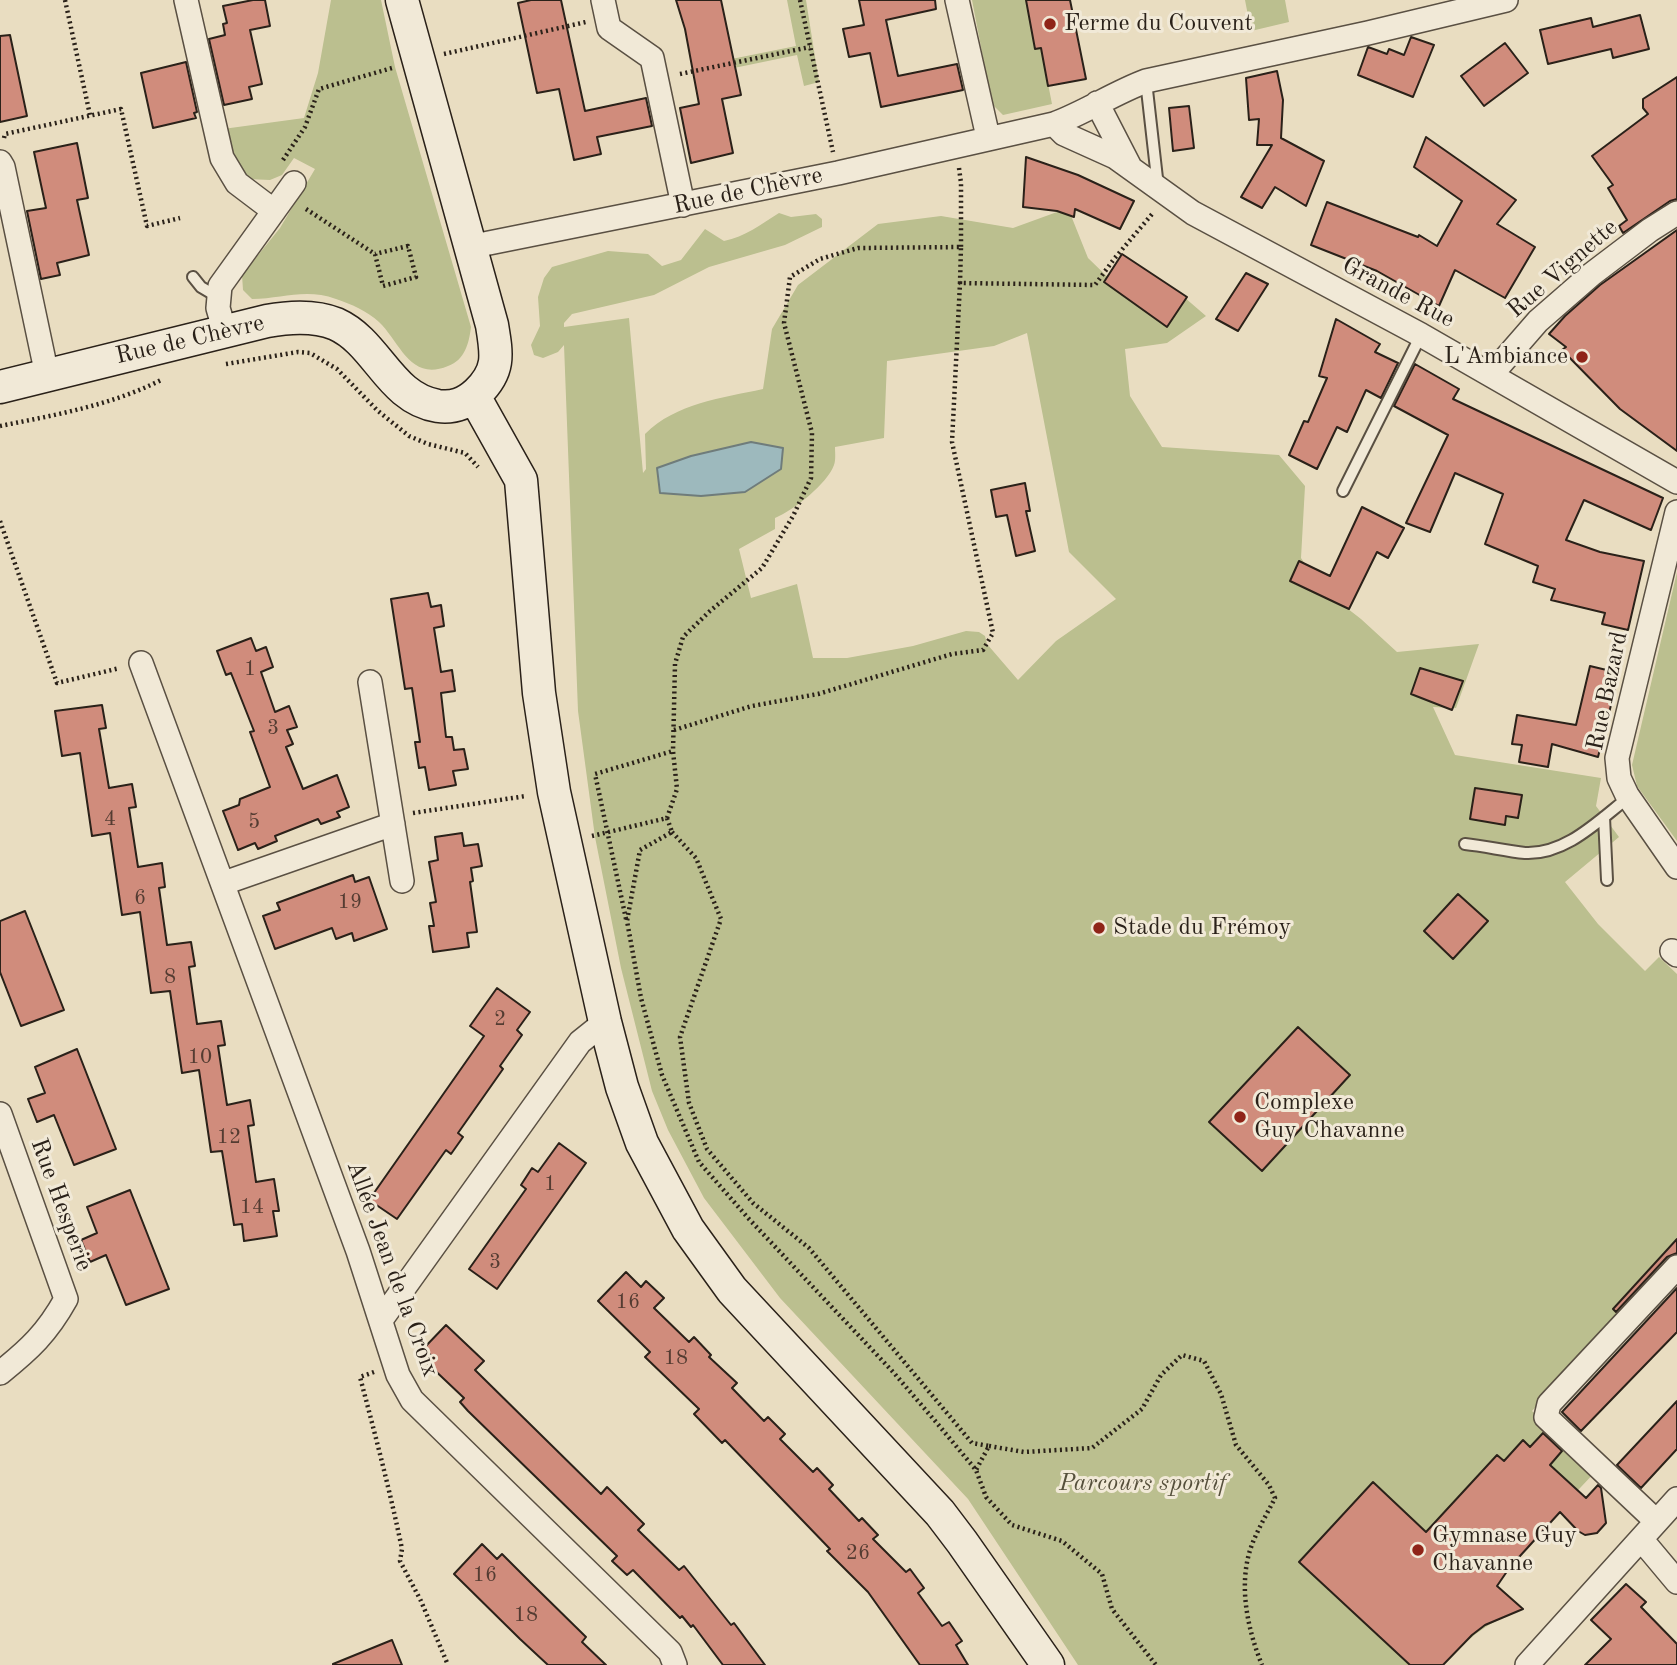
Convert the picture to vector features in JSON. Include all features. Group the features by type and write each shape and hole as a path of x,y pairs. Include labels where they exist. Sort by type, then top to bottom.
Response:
{"street":[{"path":"186,0 222,158 237,183 285,197 220,286 218,308 225,332"},
{"path":"402,0 492,325 495,369 490,380 474,396 521,480 539,693 554,792 605,1022 622,1087 642,1143 673,1204 703,1251 754,1315 940,1513 1041,1662"},
{"path":"603,0 609,28 652,58 683,205"},
{"path":"957,0 988,137"},
{"name":"Rue de Chèvre","path":"469,247 838,173 1054,124 1146,81 1506,0"},
{"name":"Grande Rue","path":"1097,103 1132,170"},
{"name":"Grande Rue","path":"1054,124 1064,134 1115,157 1193,213 1421,335 1677,481"},
{"path":"1,152 47,375"},
{"name":"Rue Vignette","path":"1491,375 1538,321 1602,267 1677,213"},
{"name":"Rue de Chèvre","path":"0,387 288,318 320,320 335,324 351,333 399,388 427,404 454,407 474,396"},
{"name":"Rue Bazard","path":"1677,512 1617,758 1619,778 1629,797 1677,867"},
{"name":"Allée Jean de la Croix","path":"141,663 224,883 381,1320 398,1375 412,1400 670,1653 675,1665"},
{"path":"370,681 402,881"},
{"path":"224,883 392,820"},
{"path":"381,1320 580,1042 605,1022"},
{"name":"Rue Hesperie","path":"0,1114 66,1299 50,1327 0,1373"},
{"path":"1657,1521 1546,1417 1549,1404 1677,1267"},
{"path":"1527,1665 1677,1499"},
{"path":"1640,1539 1677,1581"}],"lane":[{"path":"1146,81 1158,190"},
{"path":"193,277 201,287 218,298"},
{"path":"1343,491 1421,335"},
{"path":"1465,844 1526,853 1548,851 1567,843 1629,797"},
{"path":"1604,817 1607,880"}],"path":[{"path":"65,0 90,115"},
{"path":"800,0 838,173"},
{"path":"657,79 810,47"},
{"path":"1,152 5,134 121,109 147,226 180,218"},
{"path":"674,730 752,706 818,694 952,654 983,650 993,633 952,442 961,247 961,184 958,166 971,163"},
{"path":"285,197 374,254 383,286 416,277 408,246 374,254"},
{"path":"960,283 1095,285 1155,211 1184,229 1193,213"},
{"path":"961,247 858,248 820,258 790,278 784,323 812,433 811,478 793,516 762,568 683,637 675,664 673,751 677,789 667,818 672,832 696,858 721,919 680,1037 689,1103 707,1149 753,1203 809,1248 972,1443 1024,1452 1092,1448 1142,1409 1161,1375 1182,1355 1205,1361 1221,1394 1236,1445 1269,1485 1275,1498 1253,1541 1247,1562 1245,1598 1252,1640 1262,1665"},
{"path":"218,365 298,352 310,353 337,369 378,411 409,436 428,444 465,453 489,477 499,476 515,466"},
{"path":"0,426 93,405 141,390 167,377"},
{"path":"0,521 57,683 141,663"},
{"path":"673,751 595,774 641,998 662,1075 699,1162 894,1373 976,1470 986,1497 1012,1525 1062,1541 1102,1574 1112,1609 1156,1665"},
{"path":"392,820 554,792"},
{"path":"564,842 667,818"},
{"path":"627,921 640,850 672,832"},
{"path":"395,1365 360,1377 389,1486 402,1549 400,1561 421,1601 448,1665"},
{"path":"976,1470 989,1446"}],"green space":[{"path":"331,0 381,0 395,67 471,327 467,345 458,360 435,370 424,369 415,364 407,358 379,322 364,311 342,301 314,294 252,299 243,290 242,275 280,228 315,169 294,158 282,175 270,180 248,179 238,171 223,129 304,118 318,73"},
{"path":"787,0 806,0 819,82 804,86 797,55 695,76 692,67 796,46"},
{"path":"972,0 1026,0 1041,48 1052,104 1003,115 992,104"},
{"path":"1245,0 1285,0 1289,22 1251,31"},
{"name":"Parcours sportif","path":"1068,208 1088,258 1120,289 1184,297 1206,316 1167,343 1125,349 1130,396 1162,447 1279,455 1305,486 1301,558 1321,588 1397,652 1479,644 1456,708 1433,707 1455,755 1601,778 1596,806 1619,837 1565,882 1598,924 1645,971 1659,957 1677,974 1677,1252 1532,1411 1597,1470 1548,1522 1497,1585 1523,1609 1479,1631 1443,1665 1078,1665 968,1499 780,1298 704,1198 668,1130 652,1091 621,968 595,837 578,711 564,345 558,352 543,358 534,355 531,345 540,326 538,297 544,278 552,267 608,251 648,254 662,266 681,260 705,229 724,241 746,233 779,213 791,217 816,214 822,219 822,227 785,245 709,267 654,295 572,314 564,323 564,327 629,318 643,473 646,469 645,434 657,424 700,403 763,389 772,329 798,285 878,224 941,216 1013,228","holes":["1027,333 1069,552 1116,599 1056,641 1018,680 987,644 985,636 979,632 966,631 913,646 847,658 813,658 797,584 751,598 739,549 775,529 775,518 800,503 817,488 834,465 835,447 884,438 887,361 994,346"]},
{"path":"1677,572 1677,841 1637,786 1632,765"}],"water":[{"path":"751,442 783,448 781,469 745,492 701,496 660,493 657,468 691,456"}],"building":[{"path":"265,0 270,26 250,30 262,84 249,87 252,99 224,105 209,39 225,35 223,24 227,23 223,6"},
{"path":"561,0 585,111 646,98 652,126 597,137 601,154 574,160 559,89 537,93 518,3"},
{"path":"676,0 721,0 741,95 722,99 733,153 691,163 680,108 699,104 685,29"},
{"path":"859,0 935,0 936,9 886,20 898,76 957,64 963,90 881,107 870,53 849,57 843,29 864,25"},
{"name":"Ferme du Couvent","path":"1026,0 1070,0 1086,79 1048,86 1041,48 1035,49"},
{"path":"1640,15 1649,49 1613,58 1611,49 1548,64 1540,30 1591,18 1593,27"},
{"path":"10,35 27,116 0,122 0,36"},
{"path":"1411,37 1434,45 1413,97 1358,75 1368,47 1387,54 1389,49 1404,55"},
{"path":"1505,43 1528,73 1484,106 1461,76"},
{"path":"186,62 196,118 153,128 141,73"},
{"path":"1277,71 1283,100 1281,138 1324,161 1306,206 1275,187 1262,208 1241,197 1272,145 1257,145 1259,119 1249,120 1246,78"},
{"path":"1677,77 1677,199 1623,233 1619,226 1627,220 1608,188 1613,185 1592,156 1648,114 1643,108 1643,99"},
{"path":"1189,106 1194,148 1173,151 1169,108"},
{"path":"1426,137 1516,200 1497,224 1535,247 1505,298 1455,270 1439,306 1377,271 1311,245 1327,202 1418,237 1419,235 1437,246 1462,201 1414,167"},
{"path":"77,143 88,198 77,200 89,255 57,263 60,275 41,279 27,211 46,208 34,152"},
{"path":"1026,157 1078,175 1134,201 1120,229 1075,209 1074,217 1057,211 1023,207"},
{"path":"1677,230 1677,451 1620,409 1562,350 1566,347 1549,334 1600,285"},
{"path":"1122,254 1187,297 1167,327 1104,282"},
{"path":"1246,273 1268,284 1238,331 1216,319"},
{"path":"1336,319 1380,344 1375,352 1398,363 1381,398 1366,390 1347,432 1337,427 1317,469 1289,455 1304,421 1308,422 1327,378 1319,376"},
{"path":"1415,364 1459,389 1453,399 1663,498 1651,530 1584,500 1566,540 1600,552 1644,561 1628,630 1602,624 1605,613 1551,600 1555,589 1533,582 1538,566 1485,544 1503,494 1455,473 1430,532 1406,523 1448,435 1394,406"},
{"path":"1025,483 1030,511 1026,511 1035,551 1016,556 1007,515 996,517 991,490"},
{"path":"1362,507 1404,528 1388,558 1377,552 1349,609 1290,581 1299,561 1330,576"},
{"path":"428,593 431,607 441,605 444,626 434,628 441,672 452,670 455,691 441,693 446,737 452,737 454,750 464,749 468,769 453,771 456,785 429,790 425,767 419,768 415,742 420,742 412,688 405,689 391,599"},
{"path":"251,638 256,651 266,647 273,667 261,672 275,712 289,706 297,727 287,730 293,744 286,747 303,789 337,775 349,807 337,812 340,817 321,824 318,819 275,836 277,841 258,849 255,843 238,850 223,811 239,805 240,799 270,787 250,732 254,731 231,673 226,675 217,651"},
{"path":"1590,666 1619,673 1598,757 1552,744 1548,767 1519,762 1522,745 1512,744 1517,715 1576,725"},
{"path":"1420,668 1463,681 1452,710 1411,694"},
{"path":"102,705 106,728 99,729 109,788 132,784 136,807 129,808 138,867 162,863 165,887 159,888 167,945 191,942 195,966 189,967 197,1024 221,1021 225,1045 218,1046 227,1105 250,1100 254,1125 248,1126 256,1182 274,1179 279,1211 273,1211 277,1236 244,1241 242,1224 234,1225 222,1151 211,1152 199,1070 182,1073 170,991 151,993 140,912 122,915 110,833 92,836 80,753 62,756 55,711"},
{"path":"1475,788 1522,795 1518,818 1506,816 1505,825 1470,819"},
{"path":"462,833 464,846 478,844 482,866 471,868 473,881 470,882 477,932 467,933 469,947 433,952 429,926 434,926 430,903 436,902 429,862 438,860 435,837"},
{"path":"353,875 355,882 369,877 387,929 354,941 352,933 336,939 332,928 275,949 263,916 280,910 277,903"},
{"path":"1458,894 1488,921 1453,959 1424,931"},
{"path":"25,911 64,1010 21,1026 0,972 0,921"},
{"path":"497,988 530,1012 517,1030 522,1035 500,1066 503,1069 458,1133 463,1137 451,1154 446,1150 397,1219 369,1200 484,1036 470,1026"},
{"path":"1298,1027 1350,1075 1262,1171 1209,1122"},
{"path":"77,1049 116,1149 74,1165 54,1115 37,1122 28,1099 45,1093 35,1067"},
{"path":"559,1143 586,1163 497,1289 469,1269 526,1189 521,1185 532,1168 538,1172"},
{"path":"130,1190 169,1289 126,1305 106,1255 90,1262 81,1240 97,1233 87,1207"},
{"path":"1677,1239 1677,1253 1667,1257 1616,1312 1613,1309"},
{"path":"626,1272 641,1287 646,1281 664,1298 654,1308 689,1342 694,1337 711,1355 709,1357 737,1383 732,1388 764,1421 768,1417 785,1434 780,1439 813,1472 817,1468 833,1485 829,1489 859,1521 862,1518 878,1535 873,1539 906,1572 910,1569 924,1588 918,1593 942,1626 949,1622 962,1641 956,1645 968,1665 920,1665 868,1592 827,1551 830,1549 725,1440 722,1443 694,1414 699,1409 645,1357 650,1352 598,1301"},
{"path":"1677,1288 1677,1332 1581,1431 1562,1412"},
{"path":"446,1325 484,1361 475,1370 601,1494 607,1487 644,1524 638,1530 679,1570 684,1566 731,1625 734,1623 765,1665 723,1665 693,1625 691,1627 682,1616 680,1618 633,1570 627,1575 612,1561 617,1556 468,1411 460,1402 464,1398 427,1363 433,1358 424,1348"},
{"path":"1677,1401 1677,1449 1641,1488 1617,1465"},
{"name":"Gymnase Guy Chavanne","path":"1543,1433 1562,1451 1550,1465 1586,1498 1598,1485 1601,1488 1606,1523 1597,1533 1585,1535 1560,1512 1510,1567 1497,1586 1523,1609 1485,1625 1443,1665 1410,1665 1299,1562 1373,1482 1426,1532 1497,1455 1504,1461 1523,1440 1530,1447"},
{"path":"482,1544 497,1559 502,1554 586,1637 582,1642 606,1665 548,1665 520,1639 454,1574"},
{"path":"1626,1584 1646,1602 1641,1607 1677,1644 1677,1665 1585,1665 1611,1639 1591,1620"},
{"path":"392,1640 402,1665 333,1665 333,1664"}],"place":[{"name":"Ferme du Couvent","path":"1050,24"},
{"name":"L'Ambiance","path":"1582,357"},
{"name":"Stade du Frémoy","path":"1099,928"},
{"name":"Complexe Guy Chavanne","path":"1240,1117"},
{"name":"Gymnase Guy Chavanne","path":"1418,1550"}]}
